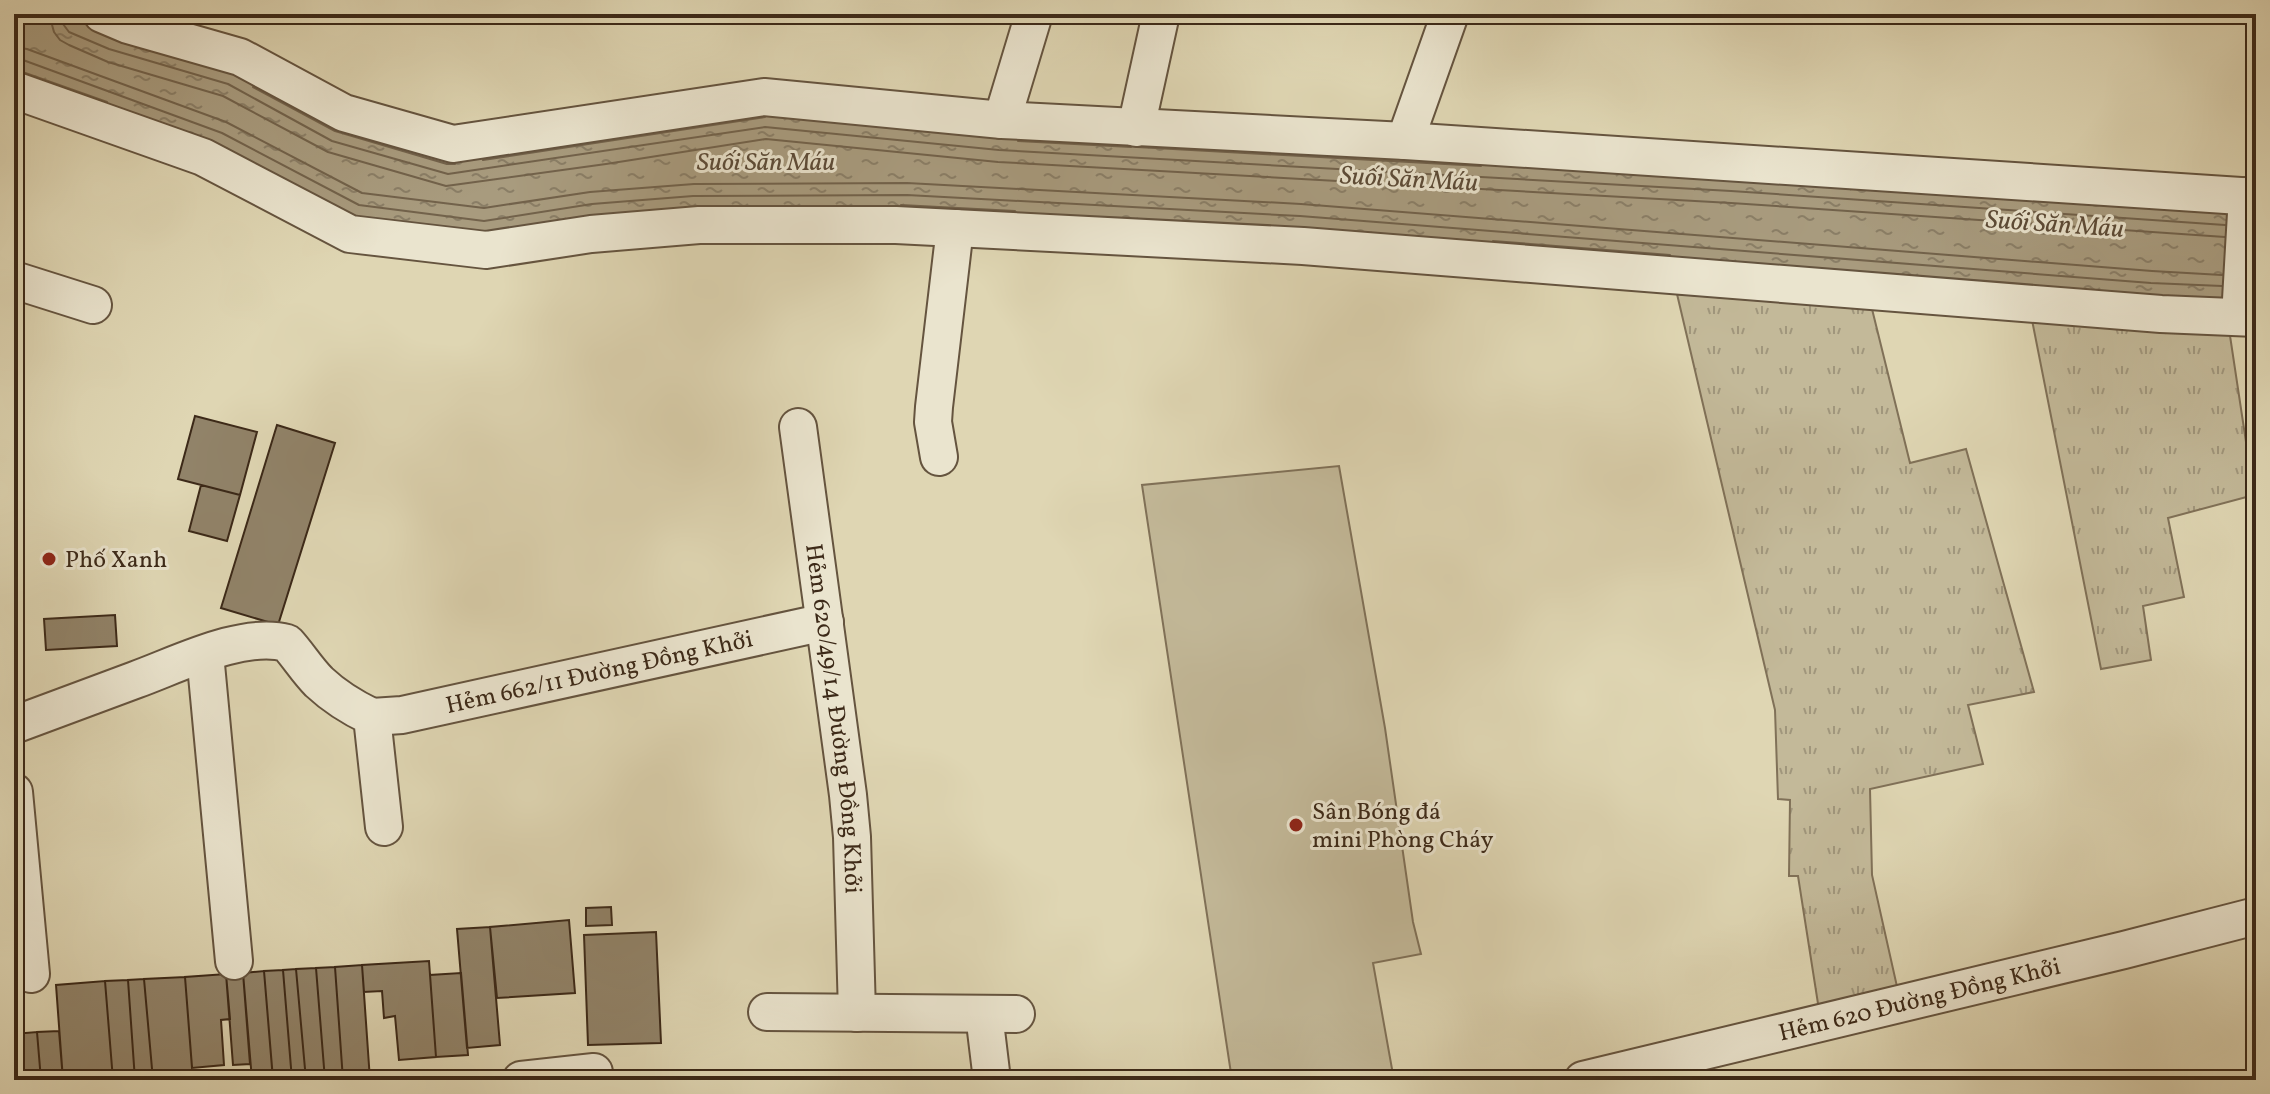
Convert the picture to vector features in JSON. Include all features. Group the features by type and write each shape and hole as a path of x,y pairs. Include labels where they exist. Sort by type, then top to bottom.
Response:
{"street":[{"path":"14,90 203,157 350,234 486,250 591,234 699,225 896,225 1303,246 2161,314 2248,317 2251,196 1405,141 1002,120 764,97 453,144 344,113 240,57 128,25 102,14"},
{"path":"1002,120 1034,14"},
{"path":"1136,128 1161,14"},
{"path":"1405,141 1450,14"},
{"path":"939,457 933,415 955,228"},
{"path":"14,280 93,305"},
{"name":"Hẻm 620/49/14 Đường Đồng Khởi","path":"798,427 852,837 857,1013"},
{"name":"Hẻm 662/11 Đường Đồng Khởi","path":"372,717 402,715 825,622"},
{"path":"14,725 205,654 264,639 287,643 332,693 372,717 384,827"},
{"path":"205,654 234,961"},
{"path":"14,792 31,974"},
{"name":"Hẻm 620 Đường Đồng Khởi","path":"1583,1080 2256,916"},
{"path":"767,1012 1000,1014 992,1080"},
{"path":"521,1080 594,1072"}],"green space":[{"path":"1677,294 1872,309 1910,463 1966,449 2034,692 1968,705 1983,764 1870,789 1872,875 1898,991 1819,1010 1798,876 1789,876 1790,800 1778,799 1775,710"},
{"path":"2032,320 2229,329 2254,495 2168,518 2184,597 2143,606 2151,660 2101,669"},
{"name":"Sân Bóng đá mini Phòng Cháy","path":"1339,466 1385,728 1413,922 1421,954 1373,963 1394,1080 1232,1080 1142,485"}],"water":[{"name":"Suối Săn Máu","path":"14,14 71,14 116,33 235,68 450,156 765,109 2256,209 2256,307 1299,234 485,239 353,222 14,76"}],"building":[{"path":"195,416 257,432 240,495 178,479"},
{"path":"277,425 335,443 278,625 221,608"},
{"path":"201,485 240,495 227,541 189,531"},
{"path":"115,615 117,646 46,650 44,619"},
{"path":"611,907 612,925 586,926 586,908"},
{"path":"569,920 575,993 497,998 490,927"},
{"path":"490,927 500,1045 467,1048 457,929"},
{"path":"656,932 661,1043 588,1045 584,935"},
{"path":"429,961 436,1057 399,1060 395,1016 384,1018 382,991 364,992 362,965"},
{"path":"362,965 370,1080 343,1080 335,967"},
{"path":"335,967 343,1080 325,1080 316,968"},
{"path":"316,968 325,1080 306,1080 296,969"},
{"path":"296,969 306,1080 292,1080 283,970"},
{"path":"283,970 292,1080 273,1080 264,971"},
{"path":"264,971 273,1079 252,1080 243,973"},
{"path":"243,973 250,1064 233,1065 226,974"},
{"path":"461,973 468,1055 436,1057 430,975"},
{"path":"226,974 230,1019 221,1020 224,1065 192,1068 185,977"},
{"path":"185,977 193,1080 153,1080 144,979"},
{"path":"144,979 153,1080 135,1080 128,980"},
{"path":"128,980 135,1080 113,1080 105,981"},
{"path":"105,981 113,1080 63,1080 56,985"},
{"path":"59,1031 63,1080 41,1080 37,1032"},
{"path":"37,1032 41,1080 17,1080 14,1034"},
{"path":"710,1073 710,1080 664,1080 664,1075"}],"place":[{"name":"Phố Xanh","path":"49,559"},
{"name":"Sân Bóng đá mini Phòng Cháy","path":"1296,825"}]}
